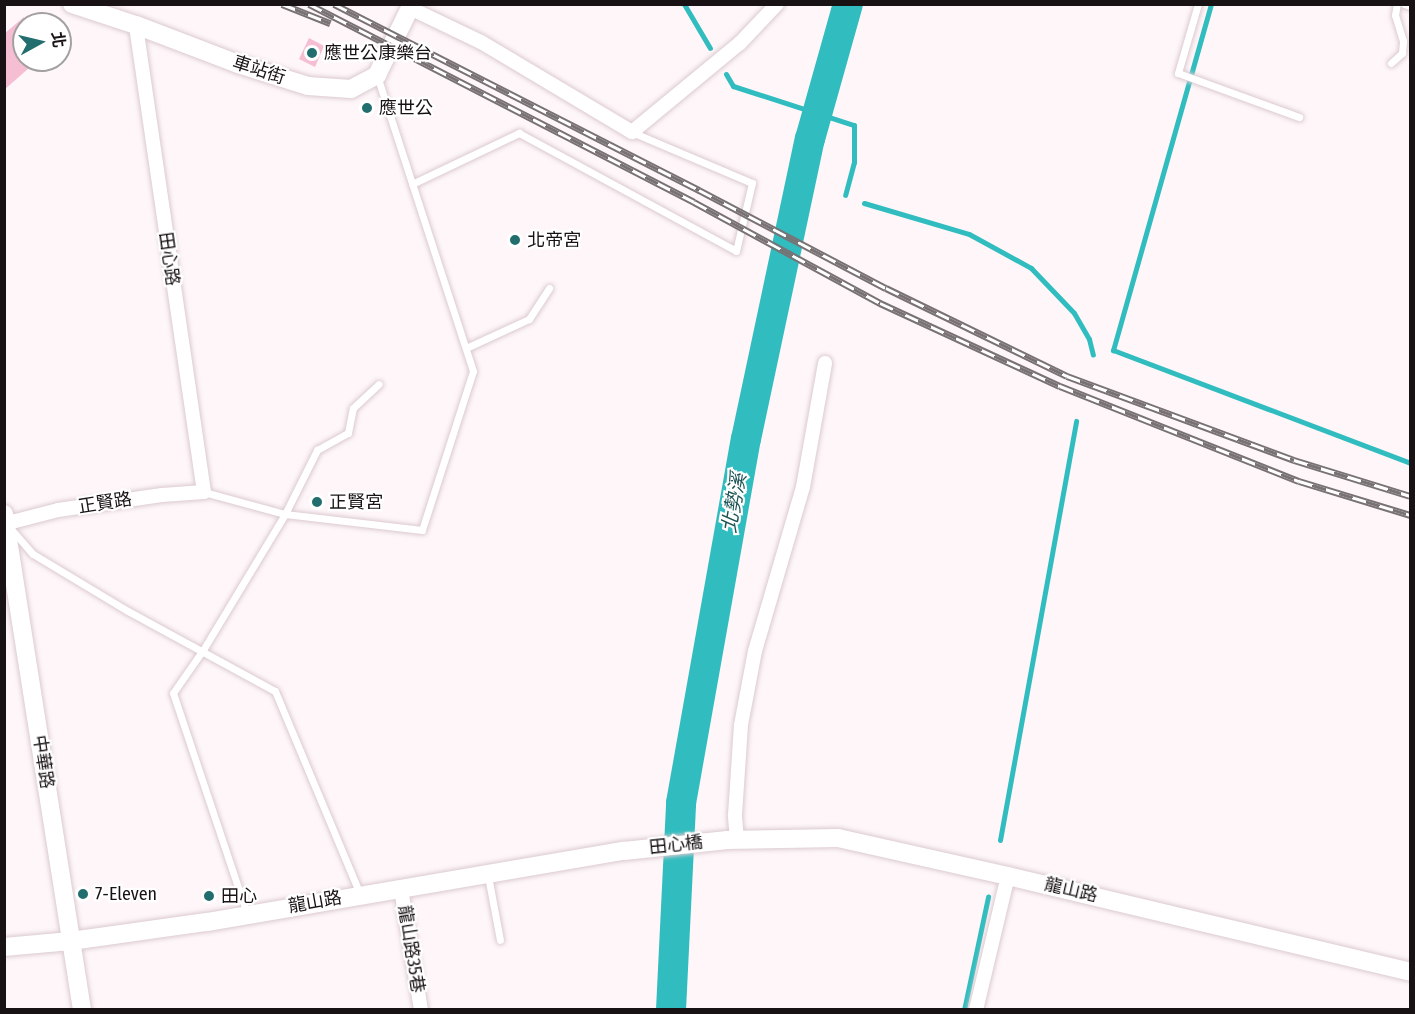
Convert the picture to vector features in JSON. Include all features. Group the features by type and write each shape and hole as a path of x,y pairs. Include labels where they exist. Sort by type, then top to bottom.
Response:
{"street":[{"name":"車站街","path":"72,4 136,25 238,64 308,86 351,89 377,75"},
{"path":"377,75 412,7 481,42 632,132 740,42 777,4"},
{"name":"田心路","path":"136,25 204,492"},
{"path":"732,840 741,724 755,651 803,487 825,363"},
{"name":"正賢路","path":"5,521 58,510 162,495 204,492"},
{"name":"中華路","path":"5,521 82,1010"},
{"name":"龍山路","path":"732,840 838,838 1410,972"},
{"name":"田心橋","path":"624,851 732,840"},
{"name":"龍山路","path":"4,947 71,941 247,914 360,894 488,876 624,851"},
{"path":"976,1010 1008,876"},
{"name":"龍山路35巷","path":"401,889 421,1010"}],"lane":[{"path":"1198,4 1178,73 1299,117"},
{"path":"1391,63 1402,53 1403,41 1395,15 1397,4"},
{"path":"1404,4 1410,6"},
{"path":"204,492 285,514 422,530 473,371 377,75"},
{"path":"412,184 519,133 736,252 752,183 632,132"},
{"path":"466,348 529,319 549,288"},
{"path":"247,914 172,693 203,650 285,514 317,450 348,433 353,408 380,384"},
{"path":"5,521 33,554 128,611 275,691 360,894"},
{"path":"488,876 500,940"}],"building":[{"path":"12,27 12,72 24,72 4,90 4,34"},
{"name":"應世公康樂台","path":"309,38 324,46 315,67 299,59"}],"waterway":[{"path":"684,4 710,48"},
{"name":"北勢溪","path":"671,1010 681,803 746,439 810,139 848,4"},
{"path":"1211,4 1113,350 1410,463"},
{"name":"北勢溪","path":"726,74 733,86 854,125 854,162 845,195"},
{"path":"864,203 969,234 1031,268 1074,313 1089,339 1093,355"},
{"path":"1000,840 1076,421"},
{"path":"964,1010 988,897"}],"railway":[{"path":"282,4 330,23"},
{"path":"309,4 694,202 880,303 1060,386 1299,481 1410,515"},
{"path":"334,4 886,288 1067,376 1294,460 1410,496"}],"place":[{"name":"應世公康樂台","path":"312,53"},
{"name":"應世公","path":"367,108"},
{"name":"北帝宮","path":"515,240"},
{"name":"正賢宮","path":"317,502"},
{"name":"7-Eleven","path":"83,894"},
{"name":"田心","path":"209,896"}]}
